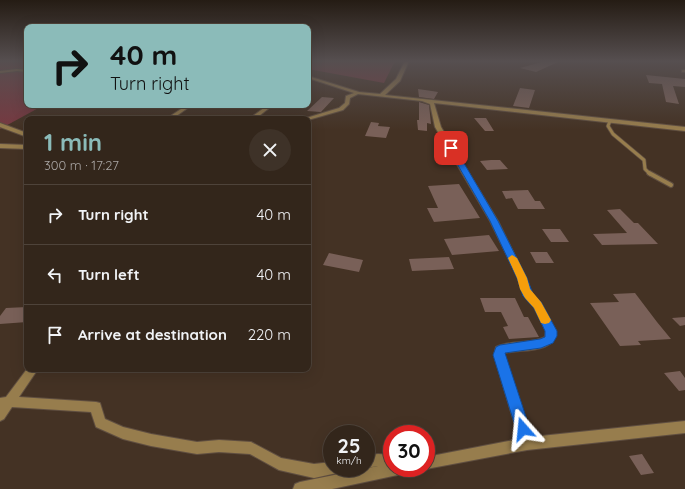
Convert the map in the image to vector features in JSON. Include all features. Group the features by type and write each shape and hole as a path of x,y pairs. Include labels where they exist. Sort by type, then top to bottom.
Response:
{"street":[{"path":"329,84 358,93 381,96 685,129"},
{"path":"381,96 394,84"},
{"path":"311,118 341,109 347,104 348,97 358,93"},
{"path":"428,101 433,105 438,127 494,221 522,278 525,289 529,296 538,305 551,331 549,340 541,344 504,348 500,350 499,355 528,444"},
{"path":"174,116 186,108"},
{"path":"256,116 267,108"},
{"path":"0,125 24,134"},
{"path":"0,146 24,147"},
{"path":"0,415 5,402 30,372"},
{"path":"5,402 96,407 100,423 123,433 197,448 219,446 251,448 279,464 314,471 323,470"},
{"path":"435,461 528,444 685,427"},
{"path":"300,489 383,472"}],"lane":[{"path":"610,121 608,126 613,134 644,160 645,169 650,174 671,185"}],"shaded area":[{"path":"0,84 24,84 24,108 38,108 0,129"}],"building":[{"path":"660,84 685,84 685,87 673,86 679,104 666,102 662,84"},
{"path":"520,88 535,90 529,108 513,106"},
{"path":"418,89 438,92 434,99 419,97"},
{"path":"322,97 334,98 321,112 307,111"},
{"path":"419,102 429,105 431,124 427,123 427,131 418,130 417,120 419,120"},
{"path":"474,118 486,118 494,131 485,131"},
{"path":"371,122 379,123 378,126 390,127 386,138 365,136"},
{"path":"500,160 508,169 487,170 480,161"},
{"path":"459,184 480,218 434,222 427,208 438,208 428,186"},
{"path":"528,190 535,201 540,201 545,209 518,209 512,198 506,199 502,191"},
{"path":"620,209 634,223 638,223 658,244 602,245 593,234 627,233 607,210"},
{"path":"542,229 560,229 569,242 551,242"},
{"path":"489,235 499,251 452,255 444,239"},
{"path":"530,252 547,252 554,263 536,263"},
{"path":"329,253 363,260 359,272 323,265"},
{"path":"449,257 454,269 412,271 409,259"},
{"path":"635,293 671,339 638,341 641,345 620,346 590,303 619,302 613,294"},
{"path":"480,298 515,298 524,317 528,317 539,337 509,339 503,327 508,326 501,312 485,312"},
{"path":"24,307 24,322 0,324 0,316 6,308"},
{"path":"685,317 685,325 680,326 672,318"},
{"path":"680,371 685,378 685,390 679,391 664,373"},
{"path":"642,454 654,473 641,475 629,456"}],"slow traffic":[{"path":"512,258 522,278 525,289 529,296 538,305 545,320"}],"route":[{"path":"451,148 494,221 522,278 525,289 529,296 538,305 551,331 549,340 541,344 510,346 500,350 499,355 523,429"}]}
